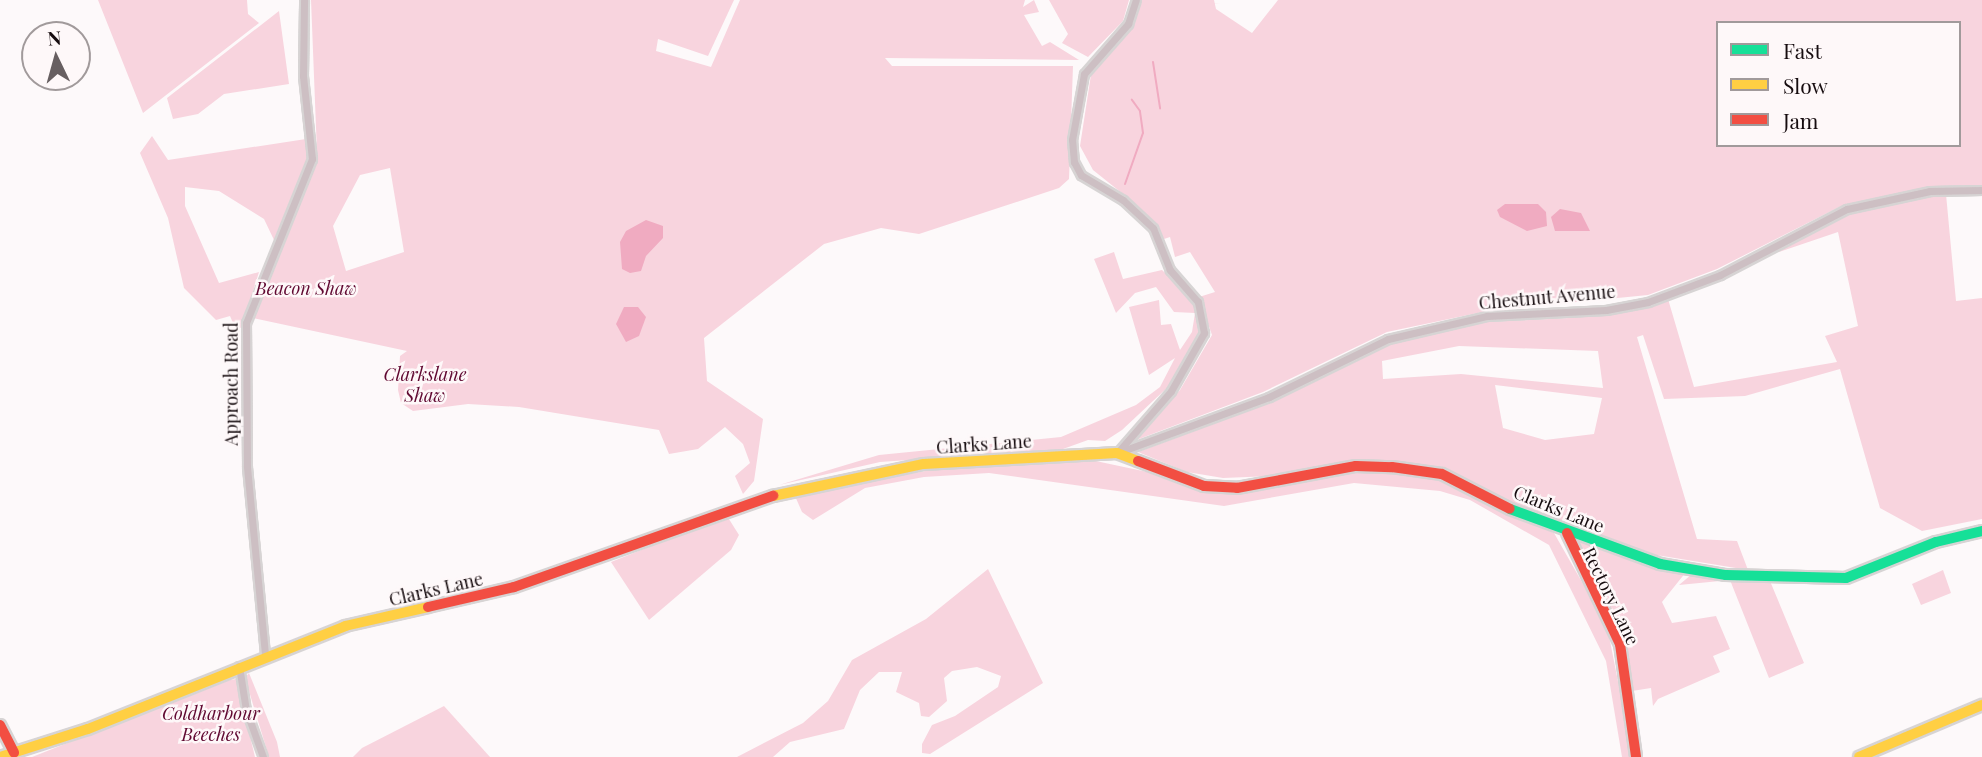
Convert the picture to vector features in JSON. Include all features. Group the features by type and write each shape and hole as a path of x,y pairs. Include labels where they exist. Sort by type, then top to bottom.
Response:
{"main road":[{"name":"Clarks Lane","path":"0,757 88,729 265,654 345,626 514,587 813,484 961,460 1116,453 1205,486 1226,487 1372,464 1442,474 1567,533 1681,568 1824,580 1982,531"},
{"name":"Rectory Lane","path":"1567,533 1620,644 1636,757"},
{"path":"1858,757 1982,705"},
{"path":"0,725 14,753"}],"street":[{"name":"Approach Road","path":"265,654 247,466 246,323 312,159 303,76 304,0"},
{"path":"1116,453 1171,391 1204,333 1198,302 1170,270 1153,228 1123,200 1081,175 1074,162 1072,140 1084,75 1128,24 1136,0"},
{"name":"Chestnut Avenue","path":"1116,453 1269,397 1388,339 1487,316 1606,310 1648,302 1720,275 1847,209 1930,191 1982,190"},
{"path":"239,665 246,710 263,757"}],"green space":[{"path":"98,0 247,0 248,14 259,23 143,113"},
{"path":"311,0 734,0 708,56 658,39 656,51 711,67 740,0 1025,0 1023,7 1034,0 1039,12 1024,15 1042,46 1050,42 1079,60 885,58 892,66 1073,66 1069,179 1059,188 919,234 881,228 824,244 704,338 707,381 763,419 754,481 743,494 735,476 750,463 743,444 725,427 698,449 669,454 659,430 519,407 468,404 413,411 401,403 398,390 400,356 407,351 253,318 317,153","holes":["390,168 404,252 346,271 333,226 360,175"]},
{"path":"1049,0 1129,0 1123,21 1088,57 1062,43 1068,34"},
{"path":"1137,0 1214,0 1216,9 1252,33 1278,0 1982,0 1982,185 1930,187 1839,207 1717,269 1648,295 1487,311 1387,332 1263,392 1131,442 1180,390 1212,335 1199,297 1215,292 1190,252 1175,257 1170,237 1164,239 1138,206 1093,170 1080,146 1092,68 1129,27"},
{"path":"279,11 289,84 224,94 198,114 173,119 167,98"},
{"path":"152,136 168,160 306,139 308,157 274,240 264,219 219,191 185,187 185,206 219,283 259,272 242,327 236,330 230,316 216,320 184,288 168,218 140,153"},
{"path":"1946,194 1956,301 1982,298 1982,519 1922,531 1880,508 1840,369 1745,396 1664,399 1643,335 1637,337 1697,539 1737,541 1748,570 1632,551 1525,512 1445,471 1372,460 1274,476 1223,478 1187,472 1138,452 1269,403 1391,344 1487,322 1569,318 1652,307 1668,299 1694,387 1837,362 1825,336 1858,326 1838,232 1779,252 1780,246 1849,212","holes":["1459,346 1598,351 1603,388 1461,374 1383,379 1382,361","1495,385 1602,398 1594,434 1545,440 1503,428"]},
{"path":"1114,252 1123,279 1162,270 1194,301 1200,331 1169,386 1122,430 1105,441 1088,440 1063,449 880,462 779,485 879,455 1061,437 1136,405 1160,387 1175,358 1149,375 1129,307 1159,300 1161,325 1171,324 1180,350 1192,332 1195,313 1174,312 1156,287 1135,293 1116,313 1094,259"},
{"path":"1091,460 1237,491 1368,469 1440,479 1554,533 1607,626 1633,757 1622,757 1606,661 1549,545 1470,500 1440,491 1354,483 1224,506 989,473 924,477 865,488 813,520 802,512 795,496 946,467"},
{"path":"727,516 739,535 731,550 649,620 611,562"},
{"path":"1571,538 1686,572 1662,602 1672,623 1716,616 1730,649 1713,656 1720,672 1658,699 1653,706 1651,688 1632,691 1621,637"},
{"path":"988,569 1043,683 930,754 922,753 922,744 932,725 955,716 998,687 1001,676 977,667 952,671 944,678 947,701 929,717 921,716 919,703 896,692 902,672 879,672 860,690 844,729 790,742 773,757 737,757 803,723 828,701 852,660 926,619"},
{"path":"1943,570 1951,593 1921,605 1912,584"},
{"path":"1692,574 1770,581 1804,663 1769,678 1730,580 1679,585"},
{"path":"249,673 277,742 280,757 269,757 245,678"},
{"name":"Coldharbour Beeches","path":"236,679 255,757 32,757 224,681"},
{"path":"444,706 490,757 353,757 362,748"}],"shaded area":[{"path":"1505,204 1538,204 1546,212 1547,226 1527,231 1500,217 1497,210"},
{"path":"1560,209 1581,213 1590,231 1555,231 1551,217"},
{"path":"646,220 663,226 663,238 646,256 641,271 630,273 622,269 620,242 626,231"},
{"path":"624,307 638,307 646,317 639,336 626,342 616,324"}],"waterway":[{"path":"1153,62 1160,108"},
{"path":"1125,184 1143,133 1140,111 1132,100"}],"traffic: fast":[{"path":"1510,509 1660,564 1726,575 1846,578 1936,542 1982,531"}],"traffic: slow":[{"path":"773,496 924,464 1117,453 1138,461"},
{"path":"0,757 88,729 345,626 428,607"},
{"path":"1859,757 1982,705"}],"traffic: jam":[{"path":"1138,461 1204,486 1237,488 1356,466 1392,467 1442,474 1510,509"},
{"path":"428,607 514,587 773,496"},
{"path":"1567,533 1620,644 1636,757"},
{"path":"0,725 14,753"}],"park label":[{"name":"Beacon Shaw","path":"306,288"},
{"name":"Clarkslane Shaw","path":"425,385"}]}
